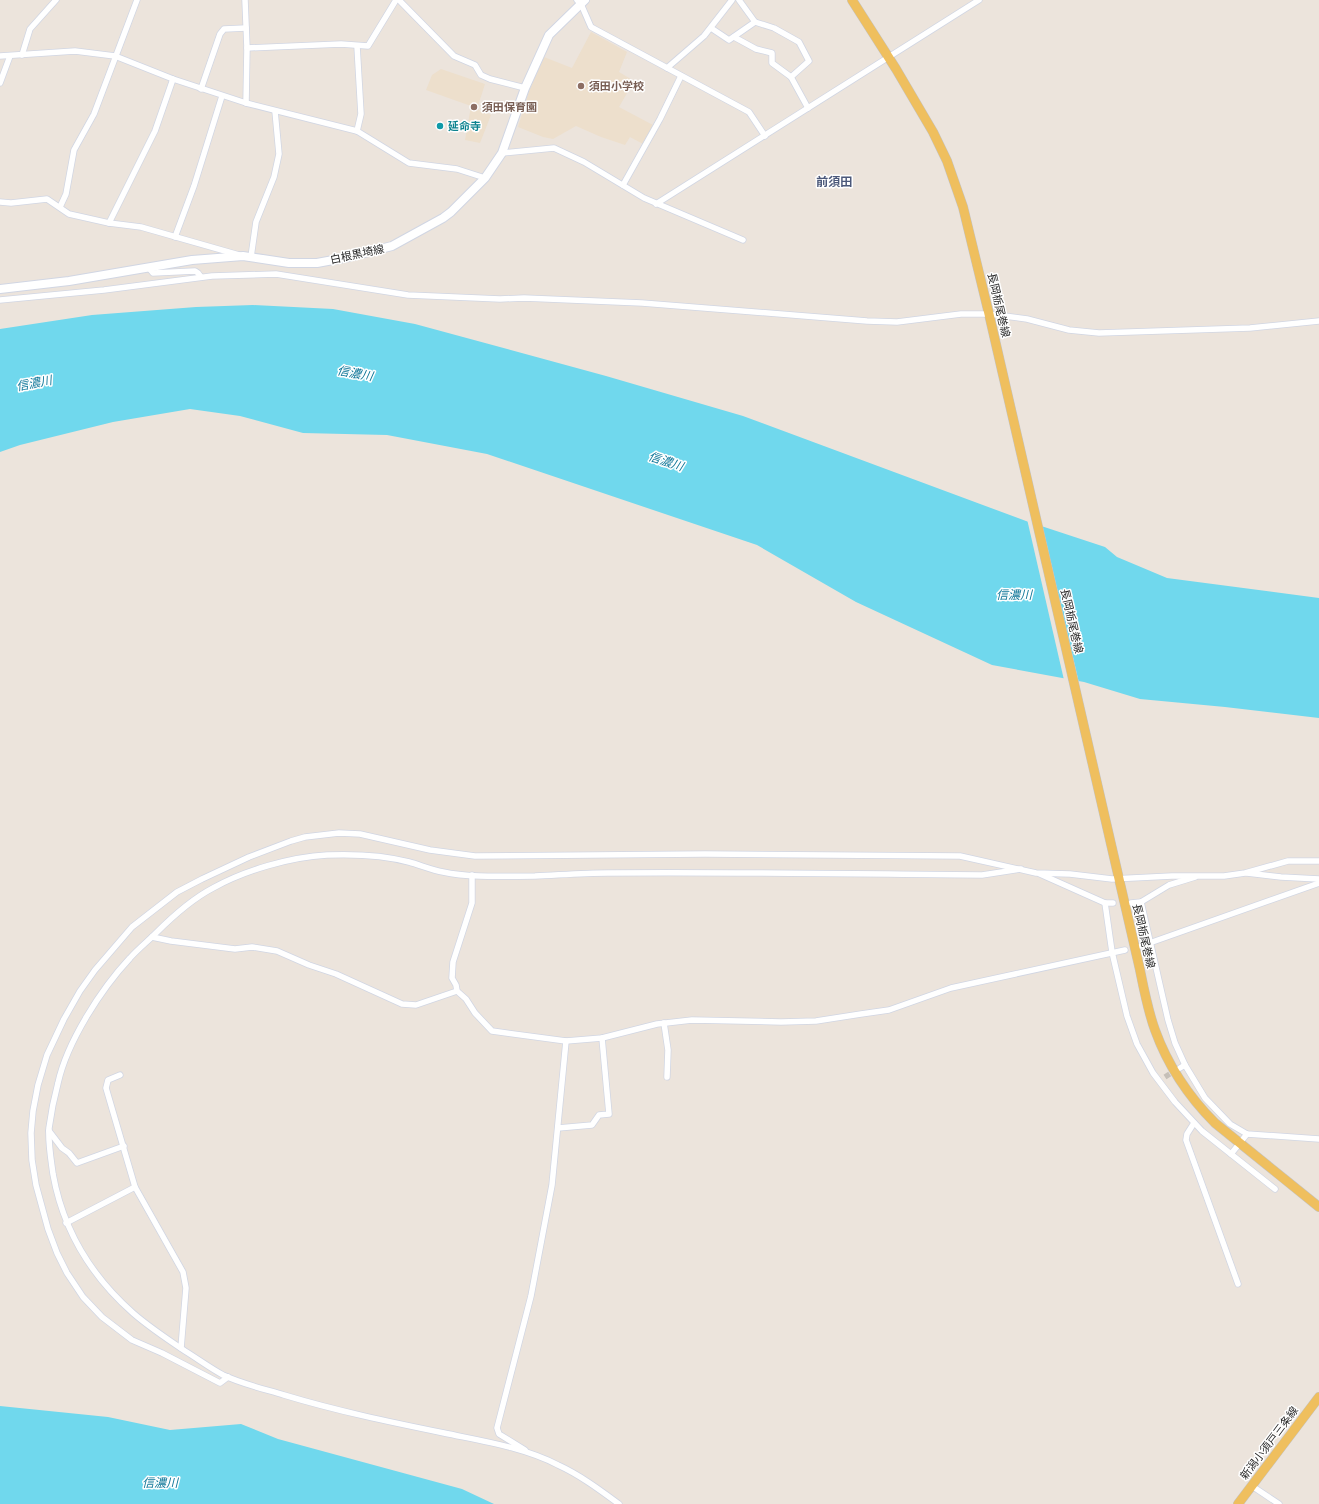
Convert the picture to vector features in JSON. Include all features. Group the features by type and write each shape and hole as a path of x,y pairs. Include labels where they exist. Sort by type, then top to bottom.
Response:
{"main road":[{"name":"長岡栃尾巻線","path":"852,0 889,58 933,132 947,161 966,221 992,326 1152,1022 1167,1059 1195,1102 1215,1123 1319,1207"},
{"name":"白根黒埼線","path":"0,289 69,281 192,260 247,257 289,263 317,263 349,257 392,246 443,218 485,178 502,153 525,88 549,35 581,2"},
{"name":"新潟小須戸三条線","path":"1238,1504 1319,1397"}],"street":[{"path":"22,55 30,29 56,0"},
{"path":"60,207 66,194 74,150 94,114 137,0"},
{"path":"245,0 246,103"},
{"path":"246,48 340,44 368,46 398,0 454,56 475,65 481,75 490,79 525,88"},
{"path":"667,68 704,36 732,0"},
{"path":"739,0 755,22 774,28 799,42 809,61 792,77"},
{"path":"656,204 979,0"},
{"path":"581,2 591,27 749,112 765,136"},
{"path":"711,28 729,40 755,22"},
{"path":"201,89 220,34 224,29 246,28"},
{"path":"734,37 756,49 772,53 772,63 792,77 808,108"},
{"path":"357,46 361,114 357,131"},
{"path":"0,56 74,51 115,56 173,79 222,96 275,111 357,131 409,162 457,169 485,178"},
{"path":"0,83 10,56"},
{"path":"623,185 660,119 681,76"},
{"path":"109,223 155,131 173,79"},
{"path":"175,237 194,186 222,96"},
{"path":"0,202 11,203 47,198 69,214 109,223 141,227 247,257 256,222 274,177 279,154 275,111"},
{"path":"502,153 554,148 584,162 656,204 743,240"},
{"path":"148,267 153,273 195,271 201,277"},
{"path":"0,300 104,290 201,277 276,274 408,295 642,303 867,321 897,322 962,314 989,314 1022,318 1069,330 1099,333 1250,328 1319,321"},
{"path":"228,1377 220,1383 162,1353 132,1340 102,1317 83,1297 67,1273 57,1253 48,1229 36,1185 32,1160 31,1133 38,1085 47,1055 64,1019 88,979 132,927 176,892 249,857 290,841 305,837 339,833 360,834 430,850 475,856 705,854 960,856 1036,873 1105,903 1113,903"},
{"path":"619,1504 597,1487 557,1464 530,1454 475,1440 344,1412 276,1393 228,1377 208,1366 136,1316 99,1279 85,1258 66,1223 58,1198 50,1151 49,1130 59,1077 71,1044 97,1002 125,963 142,944 152,937 167,922 214,887 259,869 290,861 327,855 364,856 405,860 444,873 472,875 533,876 604,873 982,875 1021,869"},
{"path":"1036,873 1070,874 1119,879 1202,875 1224,876 1245,873 1288,861 1319,861"},
{"path":"1245,873 1281,877 1319,878"},
{"path":"472,875 472,902 453,962 452,978 456,985 457,991 466,998 476,1014 492,1031 566,1041 602,1038 664,1023 692,1020 781,1022 816,1021 889,1010 950,988 1125,950"},
{"path":"1131,903 1141,902 1169,885 1202,875"},
{"path":"1141,946 1319,883"},
{"path":"1141,902 1168,1020 1182,1067 1205,1098 1230,1124 1247,1134 1319,1139"},
{"path":"1105,903 1112,952 1127,1016 1137,1044 1153,1074 1175,1102 1202,1131 1275,1189"},
{"path":"152,937 171,941 234,949 252,947 277,951 309,965 336,974 402,1004 416,1005 457,991"},
{"path":"664,1023 668,1050 667,1077"},
{"path":"558,1128 592,1125 599,1115 609,1114 602,1038"},
{"path":"530,1454 499,1434 497,1428 531,1296 552,1185 566,1041"},
{"path":"120,1075 108,1080 106,1088 135,1187 183,1272 186,1288 181,1348"},
{"path":"1158,1080 1165,1077"},
{"path":"1194,1123 1187,1134 1186,1140 1238,1284"},
{"path":"49,1130 62,1148 70,1153 77,1162 124,1146"},
{"path":"1231,1154 1247,1134"},
{"path":"66,1223 135,1187"},
{"path":"1252,1486 1279,1504"}],"shaded area":[{"name":"須田小学校","path":"591,32 627,52 619,72 634,81 619,107 653,125 643,144 630,137 625,145 601,137 576,126 553,139 543,137 518,127 529,91 544,57 572,68"},
{"name":"須田保育園","path":"441,69 485,84 477,109 491,115 480,143 465,140 471,106 426,90 432,75"}],"water":[{"name":"信濃川","path":"253,305 333,309 415,324 606,376 743,416 1026,521 1105,547 1117,557 1167,578 1319,598 1319,718 1140,699 1084,682 992,665 856,602 757,545 487,454 387,435 303,433 240,416 190,409 113,422 20,445 0,452 0,329 92,315 196,307"},
{"name":"信濃川","path":"0,1406 108,1417 170,1430 241,1424 278,1439 462,1489 494,1504 0,1504"}],"pier":[{"path":"1027,519 1042,524 1079,683 1064,680"}],"tunnel":[{"path":"1165,1077 1176,1070"}],"place":[{"name":"須田小学校","path":"581,86"},
{"name":"須田保育園","path":"474,107"},
{"name":"延命寺","path":"440,126"}],"district":[{"name":"前須田","path":"834,181"}]}
